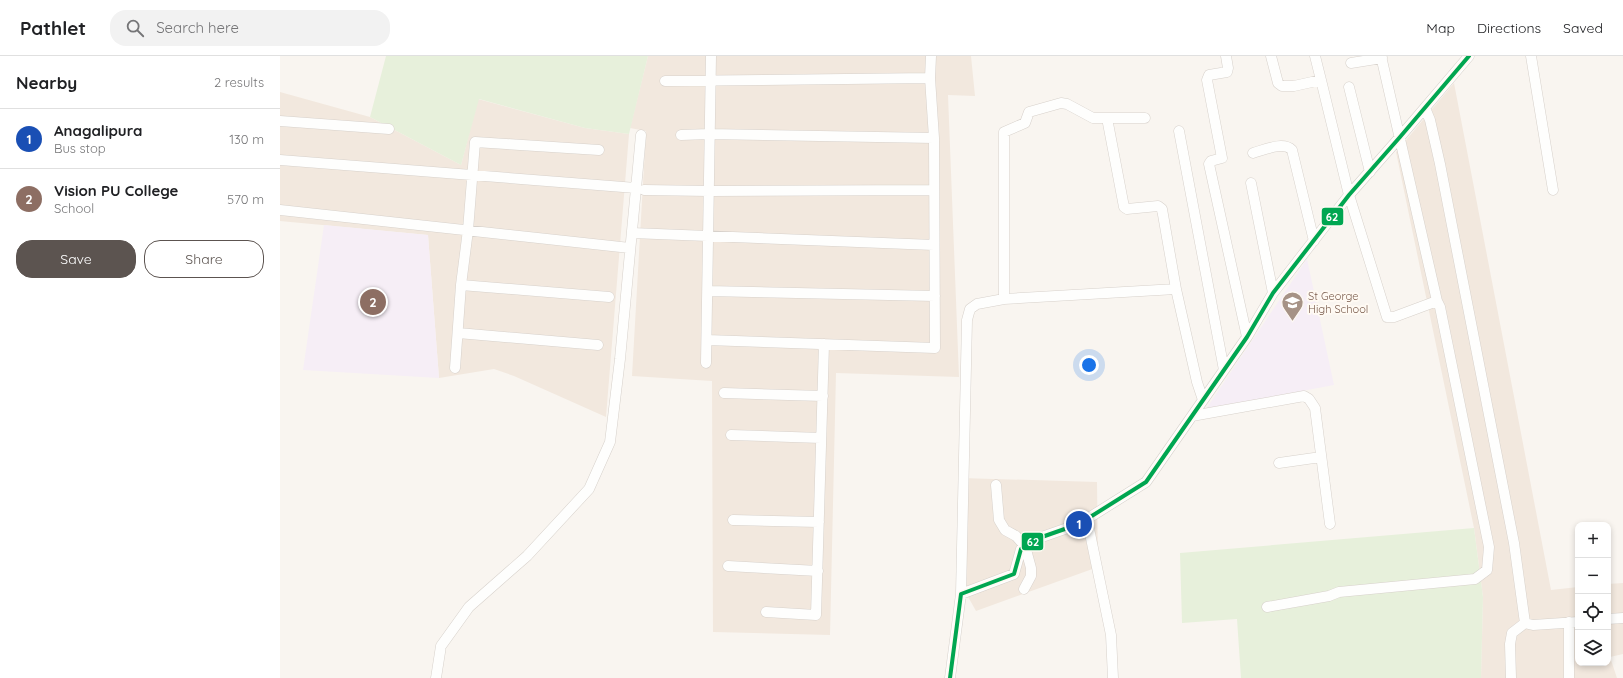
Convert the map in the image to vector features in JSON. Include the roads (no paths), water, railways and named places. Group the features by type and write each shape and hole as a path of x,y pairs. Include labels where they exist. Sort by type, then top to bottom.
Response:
{"street":[{"path":"706,363 711,56"},
{"path":"707,340 935,348 934,138 930,78 931,56"},
{"path":"1226,56 1228,68 1227,72 1209,75 1207,80 1222,158 1211,161 1209,164 1247,336"},
{"path":"1271,56 1278,83 1282,86 1294,86 1321,80"},
{"path":"1315,56 1349,195 1387,317 1394,317 1437,301"},
{"path":"961,594 1014,574 1021,549 1025,546 1039,538 1079,524 1146,482 1247,336 1273,293 1349,195 1469,56"},
{"path":"1531,56 1553,190"},
{"path":"1267,607 1329,596 1339,592 1475,579 1487,570 1488,547 1440,307 1437,301 1381,57 1351,63"},
{"path":"665,81 930,78"},
{"path":"1349,88 1370,172"},
{"path":"1004,299 1004,132 1025,123 1029,112 1061,103 1067,104 1090,117 1145,118"},
{"path":"1425,108 1430,120 1440,164 1514,542 1525,623"},
{"path":"1107,118 1124,207 1127,209 1158,206 1162,210 1176,289 1197,382 1203,400"},
{"path":"280,121 388,129"},
{"path":"1178,131 1224,370"},
{"path":"681,135 709,134 934,138"},
{"path":"436,678 441,646 469,607 527,556 589,489 610,442 620,359 630,248 640,189 641,135"},
{"path":"455,368 461,285 468,230 475,142 599,150"},
{"path":"1253,153 1282,145 1289,147 1292,150 1314,241"},
{"path":"280,160 640,189 709,191 934,190"},
{"path":"1251,182 1273,293"},
{"path":"280,210 630,248"},
{"path":"632,233 934,245"},
{"path":"461,285 609,297"},
{"path":"950,678 961,594 967,320 970,309 977,304 1004,299 1176,289"},
{"path":"708,291 935,296"},
{"path":"458,333 598,345"},
{"path":"766,612 816,615 824,344"},
{"path":"724,393 823,396"},
{"path":"1192,416 1304,396 1309,399 1315,408 1330,524"},
{"path":"731,435 822,438"},
{"path":"1279,463 1321,457"},
{"path":"996,485 999,520 1005,530 1016,536 1025,546 1031,568 1031,576 1024,589"},
{"path":"1087,519 1111,635 1113,678"},
{"path":"733,520 819,522"},
{"path":"728,566 818,571"},
{"path":"1611,619 1623,618"},
{"path":"1511,678 1510,644 1512,632 1525,623 1533,625 1574,622 1569,678"}],"place":[{"name":"Vision PU College","path":"373,302"},
{"name":"St George High School","path":"1293,322"},
{"name":"Anagalipura","path":"1079,524"}]}
